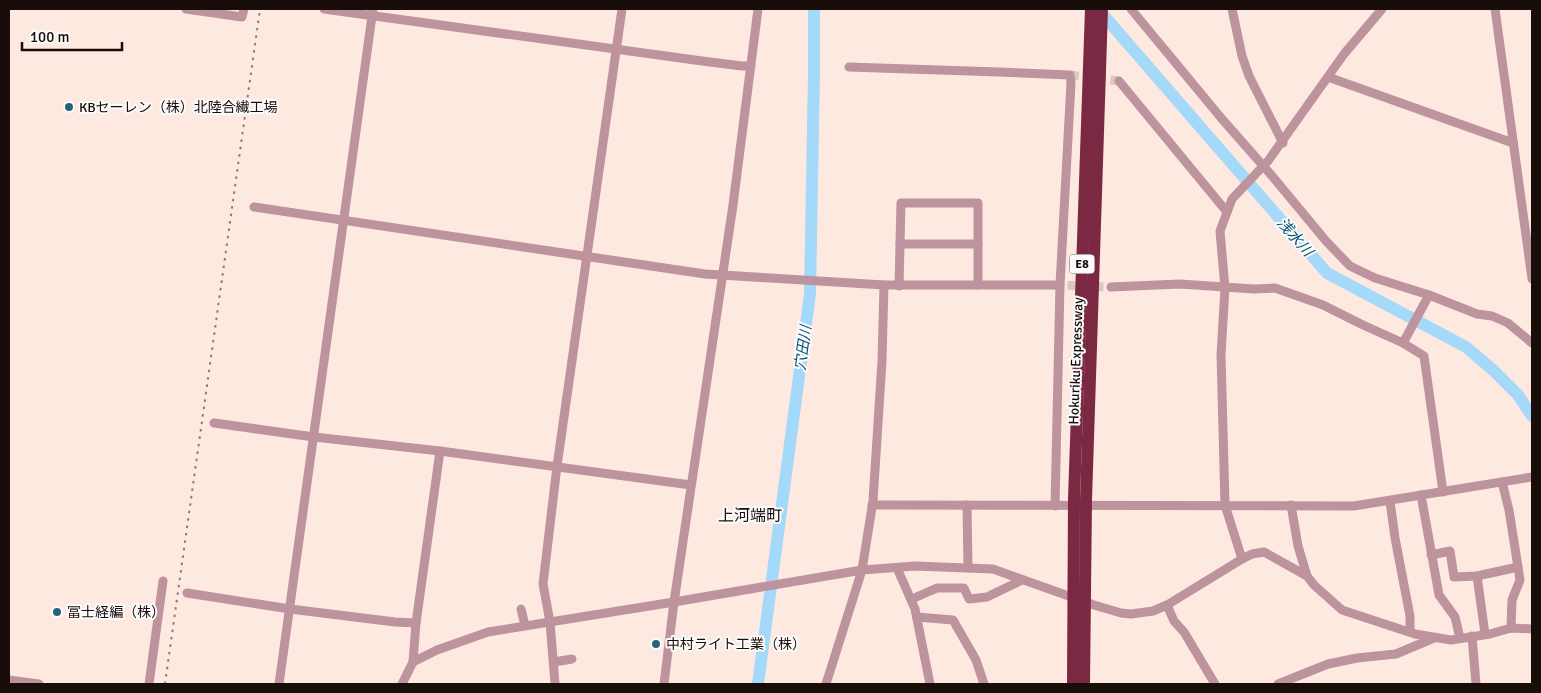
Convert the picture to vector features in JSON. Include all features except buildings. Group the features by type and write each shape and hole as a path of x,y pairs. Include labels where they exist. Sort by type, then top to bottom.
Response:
{"highway":[{"name":"Hokuriku Expressway","path":"1084,684 1080,499 1091,9"},
{"name":"Hokuriku Expressway","path":"1073,684 1102,9"}],"street":[{"path":"186,9 242,17 244,9"},
{"path":"324,9 373,12 616,50 751,66"},
{"path":"556,684 550,622 543,584 557,466 622,9"},
{"path":"664,684 758,9"},
{"path":"1131,9 1222,119 1350,266 1375,278 1429,295 1476,314 1492,316 1508,323 1532,342"},
{"path":"1232,9 1242,56 1249,76 1282,143"},
{"path":"1242,559 1225,506 1221,355 1225,288 1220,231 1232,199 1268,161 1344,54 1382,9"},
{"path":"1495,9 1532,279"},
{"path":"279,684 314,437 324,351 373,12"},
{"path":"849,67 1070,75 1071,83 1055,285 1055,506"},
{"path":"1328,77 1513,143"},
{"path":"1119,81 1227,212"},
{"path":"899,286 901,202 978,202 978,285"},
{"path":"254,207 683,271 899,286 1055,285"},
{"path":"900,244 978,244"},
{"path":"1111,287 1180,284 1225,288 1275,288 1323,305 1405,340 1424,356 1443,492"},
{"path":"826,684 862,570 872,505 882,361 884,285"},
{"path":"1405,340 1429,295"},
{"path":"214,423 557,466 691,485"},
{"path":"402,684 413,662 416,623 440,451"},
{"path":"872,505 1354,506 1532,477"},
{"path":"1502,482 1520,580 1512,600 1511,628"},
{"path":"1421,495 1430,555 1439,594 1455,617 1460,638"},
{"path":"1390,501 1410,616 1410,631"},
{"path":"967,505 968,568"},
{"path":"1291,505 1298,546 1307,576 1314,585 1342,610 1434,638 1451,640 1511,628 1532,629"},
{"path":"1430,555 1450,550 1454,578 1477,576 1518,567"},
{"path":"413,662 437,650 488,632 862,570 915,566 993,569 1094,605 1131,614 1153,611 1167,605 1252,554 1264,552 1307,576"},
{"path":"897,568 912,599 918,617 930,684"},
{"path":"1477,576 1485,634"},
{"path":"912,599 937,588 964,588 969,599 987,597 1022,580"},
{"path":"149,684 163,581"},
{"path":"187,593 290,609 416,623"},
{"path":"1167,605 1174,621 1184,632 1215,684"},
{"path":"521,609 525,625"},
{"path":"918,617 953,620 976,660 984,684"},
{"path":"1472,636 1476,684"},
{"path":"1278,684 1328,664 1357,658 1396,654 1434,638"},
{"path":"554,662 572,659"},
{"path":"9,680 39,684"}],"waterway":[{"name":"穴田川","path":"758,684 810,294 814,9"},
{"name":"浅水川","path":"1098,9 1327,273 1466,347 1518,395 1532,416"}],"tunnel":[{"path":"1070,75 1119,81"},
{"path":"1054,285 1111,287"}],"railway":[{"path":"165,684 260,9"}],"place":[{"name":"KBセーレン（株）北陸合繊工場","path":"69,107"},
{"name":"冨士経編（株）","path":"57,612"},
{"name":"中村ライト工業（株）","path":"656,644"}],"district":[{"name":"上河端町","path":"750,516"}]}
